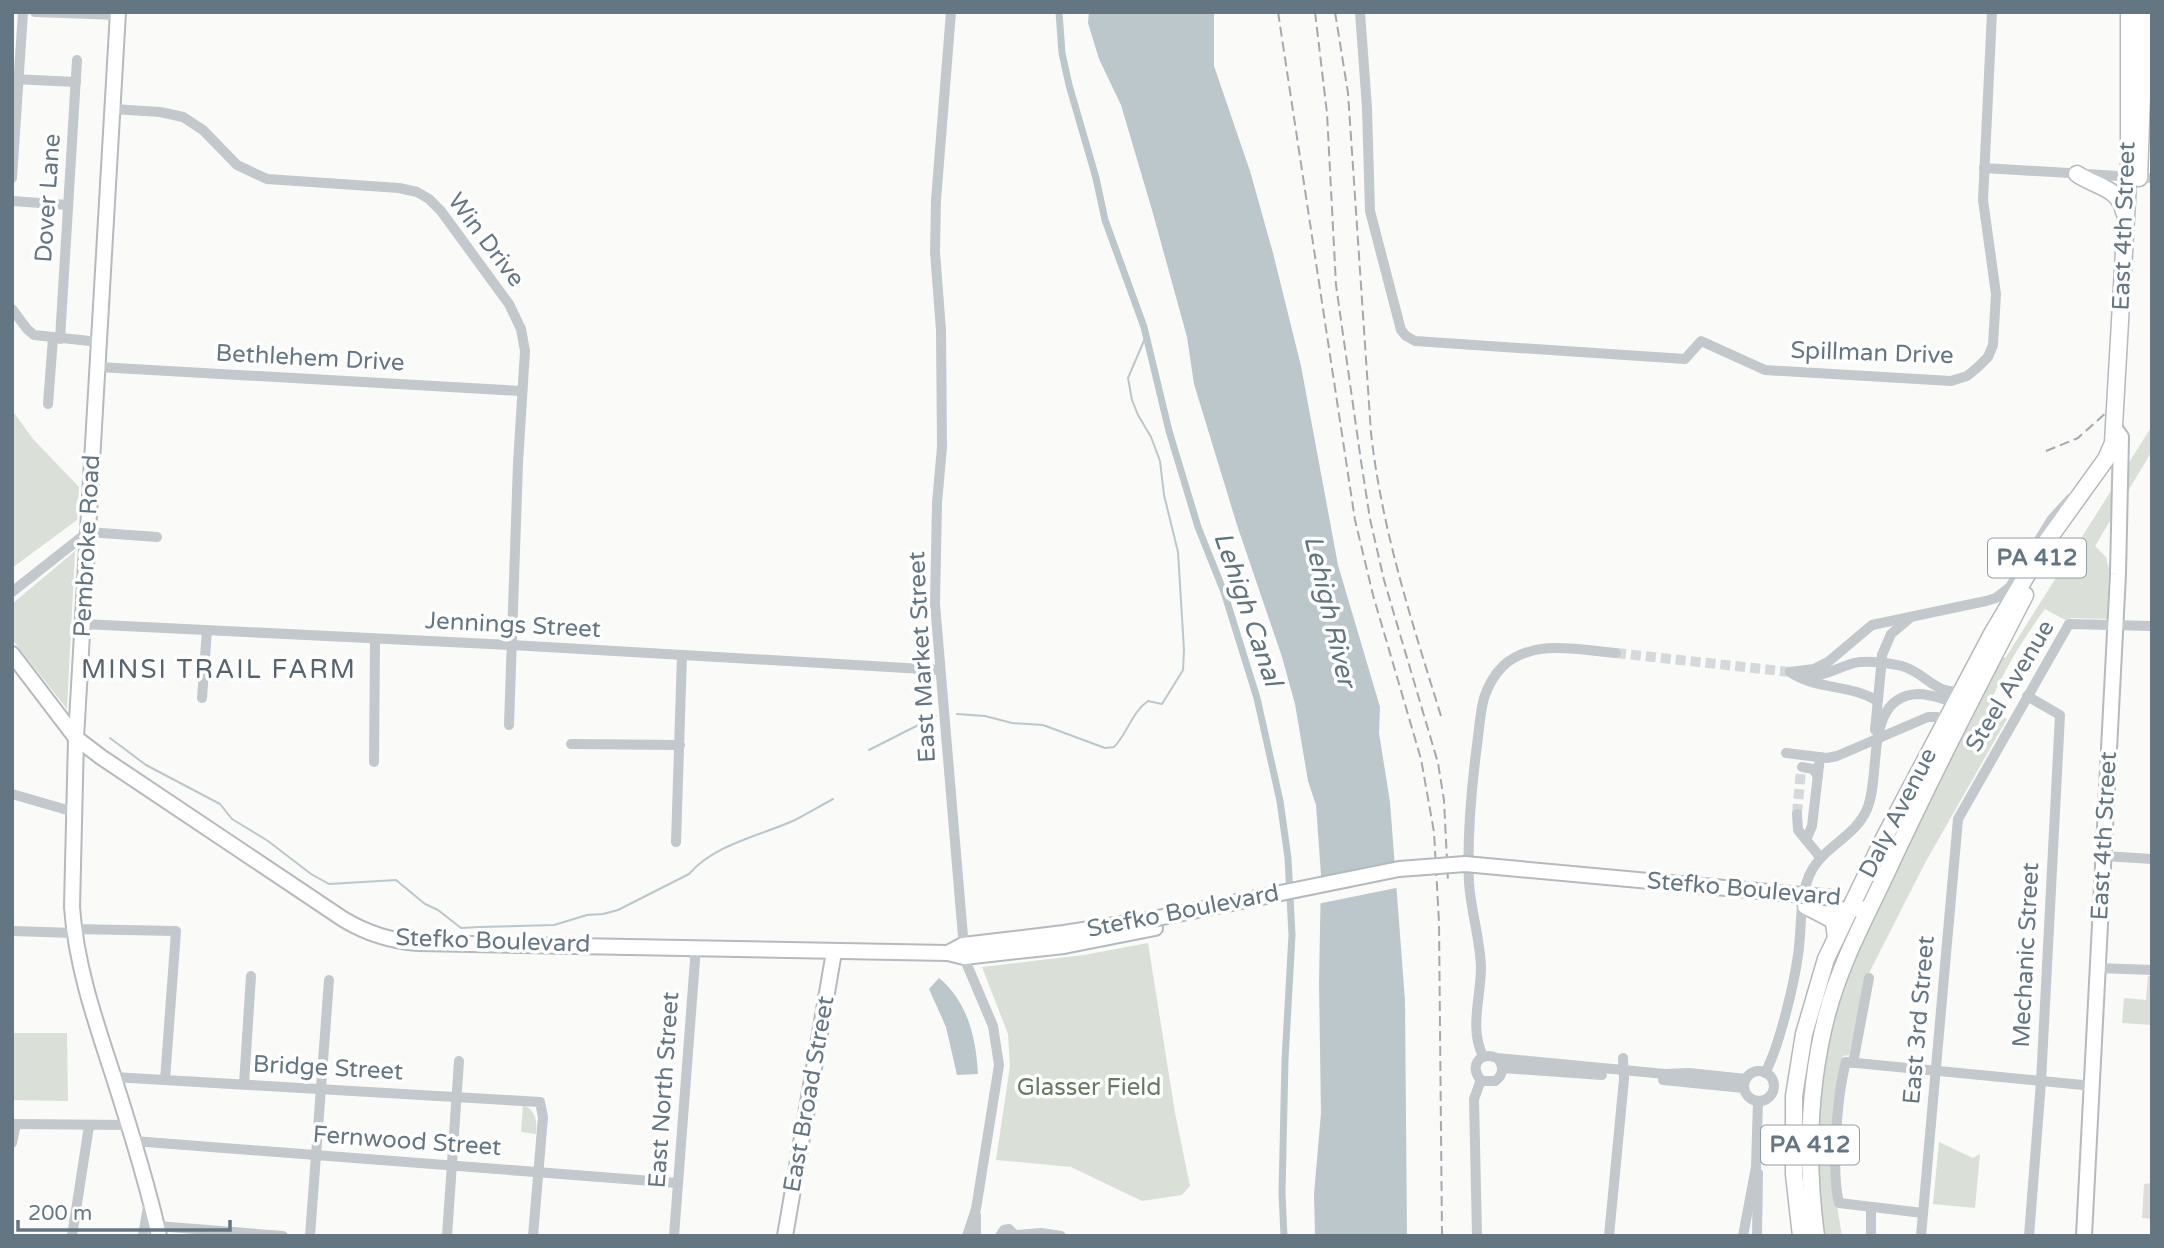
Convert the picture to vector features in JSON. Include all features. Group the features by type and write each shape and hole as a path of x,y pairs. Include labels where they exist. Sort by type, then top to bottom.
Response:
{"highway":[{"name":"East 4th Street","path":"2120,410 2126,223 2139,178 2129,12"},
{"name":"East 4th Street","path":"2120,410 2139,178 2145,12"},
{"path":"2077,174 2111,190 2122,202 2126,223"},
{"name":"Daly Avenue","path":"1816,1236 1810,1156 1810,1113 1815,1071 1834,992 1853,940 1951,741 1964,698 2020,586 2047,541 2110,452 2120,410"},
{"name":"Daly Avenue","path":"1840,907 1946,721 1984,678 2027,592 2054,546 2113,461 2120,410"},
{"path":"1805,905 1840,907"},
{"name":"PA 412","path":"1801,1236 1793,1160 1796,1085 1810,1009 1836,938 1834,922 1840,907"}],"main road":[{"name":"Pembroke Road","path":"118,14 76,738 72,892 74,931 84,983 134,1141 158,1231"},
{"name":"East 4th Street","path":"2084,1236 2120,521 2120,410"},
{"name":"Stefko Boulevard","path":"12,654 76,738 101,757 343,919 390,939 426,943 834,952 948,953 1064,946 1154,923 1399,869 1452,864 1509,866 1840,907 1869,908"},
{"name":"Stefko Boulevard","path":"1154,923 1389,880 1465,873 1521,876 1805,905"},
{"name":"East Broad Street","path":"785,1236 834,952"}],"street":[{"path":"12,178 15,79 23,12"},
{"path":"35,12 118,14"},
{"name":"East Market Street","path":"951,12 935,235 941,343 942,447 937,503 935,604 964,951 993,1026 999,1065 975,1209 967,1236"},
{"name":"Spillman Drive","path":"1360,12 1367,108 1370,211 1401,330 1406,336 1415,341 1674,359 1685,359 1701,341 1765,370 1951,381 1967,376 1988,357 1993,345 1996,294 1983,200 1992,12"},
{"name":"Dover Lane","path":"48,404 57,338 77,60"},
{"path":"15,79 76,82"},
{"name":"Win Drive","path":"113,109 160,112 183,117 198,125 237,165 267,179 382,186 417,192 429,199 472,252 515,315 525,351 521,391 509,725"},
{"path":"1984,168 2139,178"},
{"path":"12,201 68,205"},
{"path":"12,309 31,332 38,336 99,342"},
{"name":"Bethlehem Drive","path":"98,367 521,391"},
{"path":"1794,672 1814,669 1828,662 1872,625 1986,601 2006,591 2052,519 2093,477"},
{"path":"12,592 88,532 157,537"},
{"path":"1877,739 1877,701 1886,640 1897,626 1919,615"},
{"name":"Jennings Street","path":"83,624 940,670"},
{"name":"Steel Avenue","path":"1963,808 2068,624 2115,624"},
{"path":"2115,624 2152,626"},
{"path":"202,698 207,630"},
{"path":"374,762 375,639"},
{"path":"1483,1056 1477,1045 1475,1032 1481,967 1469,885 1469,825 1484,696 1504,665 1529,652 1548,648 1616,653"},
{"path":"676,842 682,655"},
{"path":"1794,672 1821,676 1855,663 1867,662 1906,667 1939,688 1964,698"},
{"path":"1794,672 1804,680 1861,693 1877,701"},
{"path":"1765,1073 1795,971 1806,885 1820,857 1858,825 1867,811 1872,791 1877,739 1885,714 1894,703 1904,697 1925,694 1964,698"},
{"name":"Mechanic Street","path":"2027,696 2060,715 2041,1082 2029,1236"},
{"path":"1802,764 1819,757 1837,756 1928,717 1946,721 1951,730 1951,741"},
{"path":"571,744 680,745"},
{"path":"1788,754 1813,769 1818,776"},
{"path":"1806,840 1812,826 1819,757"},
{"path":"12,794 74,812"},
{"name":"East 3rd Street","path":"1921,1236 1958,819 1963,808"},
{"path":"1797,814 1798,830 1820,857"},
{"path":"2104,856 2152,859"},
{"path":"12,931 176,931 165,1080"},
{"name":"East North Street","path":"674,1236 696,947"},
{"path":"2098,968 2152,970"},
{"path":"244,1084 251,976"},
{"path":"1869,978 1838,1122 1836,1181 1839,1203 1923,1213"},
{"path":"310,1236 329,980"},
{"path":"1500,1063 1502,1074 1495,1081 1486,1083 1475,1070 1477,1061 1489,1055 1500,1063 1745,1083 1757,1072 1765,1073 1772,1079 1773,1087 1770,1096 1759,1101 1748,1096 1745,1083"},
{"path":"1609,1236 1623,1058"},
{"path":"447,1236 459,1061"},
{"path":"1849,1062 2093,1086"},
{"name":"Bridge Street","path":"113,1077 540,1102 543,1117 538,1172"},
{"path":"1477,1236 1474,1099 1481,1080"},
{"path":"1743,1236 1756,1167 1759,1101"},
{"path":"12,1143 14,1124 129,1125"},
{"path":"72,1236 89,1126"},
{"name":"Fernwood Street","path":"134,1141 678,1183"},
{"path":"1756,1167 1759,1176 1757,1236"},
{"path":"533,1236 538,1172"},
{"path":"143,1236 149,1200"},
{"path":"1871,1208 1871,1236"},
{"name":"East Market Street","path":"975,1209 976,1236"},
{"path":"1000,1236 1004,1230 1009,1229 1016,1236 1041,1233 1061,1236"},
{"path":"158,1231 283,1236"}],"green space":[{"path":"12,410 33,439 79,487 77,520 12,568"},
{"path":"2152,426 2152,451 2095,546 2106,557 2109,569 2107,619 2065,620 2045,609 2029,632 2007,668 1989,706 1991,711 2007,719 1925,863 1865,981 1849,1055 1843,1056 1839,1080 1834,1188 1842,1236 1820,1236 1813,1154 1817,1088 1832,1013 1860,933 2000,659 2006,657"},
{"path":"75,551 67,709 12,639 12,604"},
{"name":"Glasser Field","path":"1148,943 1175,1113 1190,1186 1182,1195 1142,1201 1071,1167 996,1160 1010,1066 1008,1034 982,967 1084,955"},
{"path":"2148,976 2152,976 2152,1025 2122,1023 2124,998 2146,1000"},
{"path":"12,1033 67,1033 68,1101 12,1100"},
{"path":"523,1105 535,1116 536,1134 521,1132"},
{"path":"1939,1142 1973,1158 1980,1154 1975,1208 1933,1204"},
{"path":"2152,1183 2152,1219 2142,1218 2144,1184"}],"water":[{"name":"Lehigh River","path":"1089,12 1214,12 1214,66 1250,171 1273,253 1301,366 1338,565 1380,707 1379,733 1390,802 1405,1001 1407,1236 1315,1236 1314,1194 1321,1113 1321,875 1316,805 1308,781 1295,704 1282,657 1237,525 1194,384 1187,337 1152,210 1121,105 1099,59 1088,23"},
{"path":"939,978 957,998 969,1021 978,1074 957,1075 946,1027 929,989"}],"pier":[{"path":"1399,864 1401,887 1317,904 1318,880"}],"waterway":[{"name":"Lehigh Canal","path":"1059,12 1062,53 1069,85 1096,178 1105,220 1144,327 1169,431 1198,527 1224,592 1257,698 1280,801 1288,858 1292,935 1285,1060 1282,1193 1284,1236"},
{"path":"957,714 1043,725 1105,748 1114,747 1142,706 1148,701 1162,704 1183,670 1178,552 1164,495 1160,461 1132,400 1128,378 1146,336"},
{"path":"869,750 936,716"},
{"path":"110,738 146,765 220,804 232,819 329,884 396,880 461,928 554,925 587,915 618,910 689,874 725,848 795,820 833,799"}],"tunnel":[{"path":"1616,653 1790,672"},
{"path":"1797,814 1801,770"}],"railway":[{"path":"1278,12 1355,520 1373,595 1421,759 1434,832 1439,922 1442,1236"},
{"path":"1315,12 1327,113 1336,285 1361,461 1370,519 1384,580 1438,763 1444,800 1448,881"},
{"path":"1335,12 1348,93 1371,433 1376,469 1399,576 1441,716"},
{"path":"2046,451 2078,438 2107,412"}],"district":[{"name":"MINSI TRAIL FARM","path":"219,669"}]}
